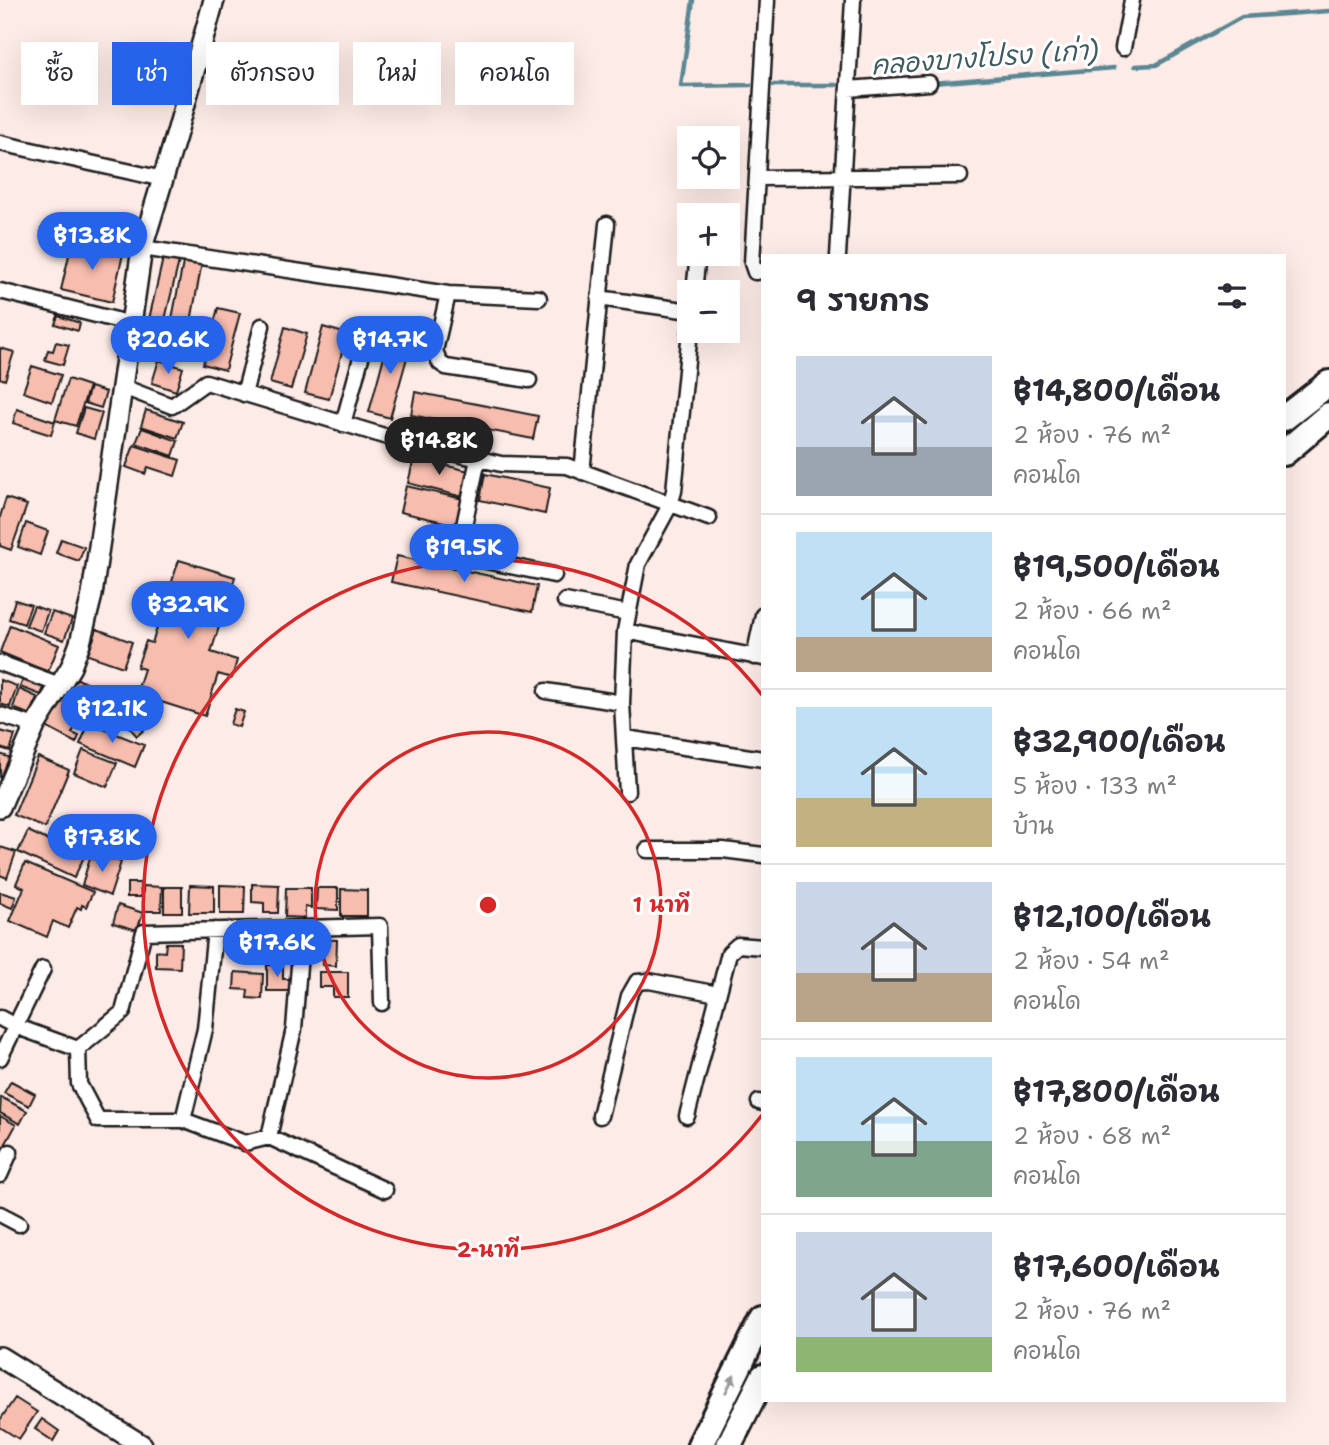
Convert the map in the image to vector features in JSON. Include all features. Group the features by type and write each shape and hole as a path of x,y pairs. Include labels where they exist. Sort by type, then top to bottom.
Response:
{"highway":[{"path":"1286,416 1329,383"},
{"path":"1286,451 1329,415"},
{"path":"700,1445 761,1322"},
{"path":"729,1445 761,1381"}],"street":[{"path":"0,807 35,726 60,685 80,643 92,595 142,248 214,0"},
{"path":"761,271 755,272 752,263 767,0"},
{"path":"838,254 853,0"},
{"path":"1123,48 1132,0"},
{"path":"848,89 929,83"},
{"path":"0,143 163,179"},
{"path":"757,178 960,176"},
{"path":"582,472 607,224"},
{"path":"142,248 448,294 539,298"},
{"path":"0,291 132,324"},
{"path":"448,294 435,351 440,363 446,367 529,380"},
{"path":"599,298 677,309"},
{"path":"244,394 262,326"},
{"path":"343,424 365,343"},
{"path":"627,792 622,703 625,631 638,564 670,505 674,491 689,343"},
{"path":"123,387 172,406 206,382 343,424 501,464 567,466 709,518"},
{"path":"458,554 478,458"},
{"path":"424,548 554,575"},
{"path":"565,601 628,613"},
{"path":"625,631 758,657 761,632"},
{"path":"0,663 60,685"},
{"path":"546,691 622,703"},
{"path":"0,715 35,726"},
{"path":"625,738 761,759"},
{"path":"647,850 723,850 761,855"},
{"path":"78,1049 123,1012 144,932 380,926 382,1003"},
{"path":"269,1137 295,1029 302,928"},
{"path":"183,1120 205,1030 215,930"},
{"path":"687,1116 729,954 733,948 746,945 761,947"},
{"path":"0,1058 43,969"},
{"path":"600,1116 629,996 636,982 649,981 718,994"},
{"path":"0,1018 78,1049"},
{"path":"78,1049 79,1084 98,1120 183,1120 245,1143 269,1137 385,1190"},
{"path":"0,1175 10,1153"},
{"path":"0,1214 19,1224"},
{"path":"0,1357 142,1445"},
{"path":"119,1429 150,1445"}],"building":[{"path":"72,242 123,254 112,302 61,290"},
{"path":"164,254 180,257 162,332 147,328"},
{"path":"184,258 202,262 188,338 169,334"},
{"path":"218,308 240,313 225,370 203,364"},
{"path":"58,316 80,323 78,331 55,324"},
{"path":"285,327 307,334 291,389 270,383"},
{"path":"323,327 347,334 329,399 305,393"},
{"path":"390,334 412,340 390,418 369,412"},
{"path":"56,342 69,345 63,365 45,360 48,350 53,351"},
{"path":"0,348 14,352 5,380 0,378"},
{"path":"159,360 183,368 176,391 152,383"},
{"path":"32,366 61,375 52,402 23,392"},
{"path":"68,379 89,386 76,426 55,420"},
{"path":"90,387 106,392 101,408 85,403"},
{"path":"415,392 538,416 533,439 411,415"},
{"path":"84,408 102,413 94,439 76,433"},
{"path":"17,409 55,422 51,435 13,423"},
{"path":"146,410 183,422 177,438 141,426"},
{"path":"142,428 178,441 173,456 136,443"},
{"path":"134,445 180,460 175,476 148,467 145,474 126,467"},
{"path":"414,458 469,471 463,497 408,483"},
{"path":"485,474 550,488 545,514 480,500"},
{"path":"406,486 463,499 457,525 400,512"},
{"path":"6,498 27,505 11,550 0,546 0,517"},
{"path":"26,523 48,531 40,555 18,547"},
{"path":"61,539 84,547 79,561 56,553"},
{"path":"397,556 537,586 532,612 391,582"},
{"path":"179,560 235,577 211,652 237,660 232,678 218,674 205,716 136,694 144,669 137,667 146,641 152,643"},
{"path":"15,600 31,605 24,624 9,619"},
{"path":"34,606 48,611 41,631 26,626"},
{"path":"52,612 72,619 64,640 44,633"},
{"path":"10,625 59,645 48,672 0,652"},
{"path":"97,629 132,642 123,667 88,655"},
{"path":"72,676 95,688 72,733 79,736 76,743 46,727"},
{"path":"24,677 45,685 41,695 20,687"},
{"path":"0,680 17,686 10,707 0,704"},
{"path":"19,689 37,697 31,715 13,708"},
{"path":"116,694 146,728 137,736 107,702"},
{"path":"235,709 244,712 239,727 230,724"},
{"path":"89,723 144,745 135,767 80,744"},
{"path":"0,731 15,735 10,751 0,748"},
{"path":"83,750 117,763 107,787 74,773"},
{"path":"0,754 11,758 1,789 0,788"},
{"path":"38,757 69,770 45,828 14,815"},
{"path":"28,831 84,857 74,878 18,852"},
{"path":"0,847 16,852 7,878 0,875"},
{"path":"96,852 121,862 110,896 82,885 90,858 94,859"},
{"path":"25,863 93,892 86,907 77,907 68,928 53,921 47,937 10,921 24,888 16,884"},
{"path":"127,883 140,883 141,897 127,897"},
{"path":"252,884 279,885 278,913 264,913 264,903 252,902"},
{"path":"190,885 214,886 214,913 189,913"},
{"path":"220,885 245,886 244,914 220,914"},
{"path":"143,886 162,887 161,911 143,911"},
{"path":"164,887 182,887 182,912 164,912"},
{"path":"286,888 311,888 311,908 305,907 305,918 285,917"},
{"path":"317,888 338,888 338,910 316,909"},
{"path":"341,889 367,890 367,916 341,916"},
{"path":"0,892 16,897 12,908 0,903"},
{"path":"118,905 143,913 137,930 113,923"},
{"path":"267,936 282,936 283,948 296,948 296,962 267,962"},
{"path":"240,937 264,938 264,962 246,962 246,950 240,950"},
{"path":"311,939 337,940 336,966 323,965 323,955 311,955"},
{"path":"166,943 181,943 180,968 156,967 156,951 165,952"},
{"path":"267,965 283,965 283,979 292,979 291,991 267,991"},
{"path":"235,972 263,974 262,999 247,998 248,990 234,989"},
{"path":"319,972 348,972 348,997 333,997 333,987 319,987"},
{"path":"11,1081 35,1094 29,1106 4,1093"},
{"path":"1,1097 27,1111 20,1124 0,1113"},
{"path":"0,1116 16,1125 0,1154"},
{"path":"15,1398 37,1412 19,1439 0,1427 0,1420"},
{"path":"42,1419 59,1431 53,1441 35,1429"}],"waterway":[{"name":"คลองบางโปรง (เก่า)","path":"693,0 681,86 750,85"},
{"name":"คลองบางโปรง (เก่า)","path":"1135,66 1156,65 1242,17 1329,11"},
{"name":"คลองบางโปรง (เก่า)","path":"933,83 1114,68"},
{"name":"คลองบางโปรง (เก่า)","path":"774,85 836,85"}]}
